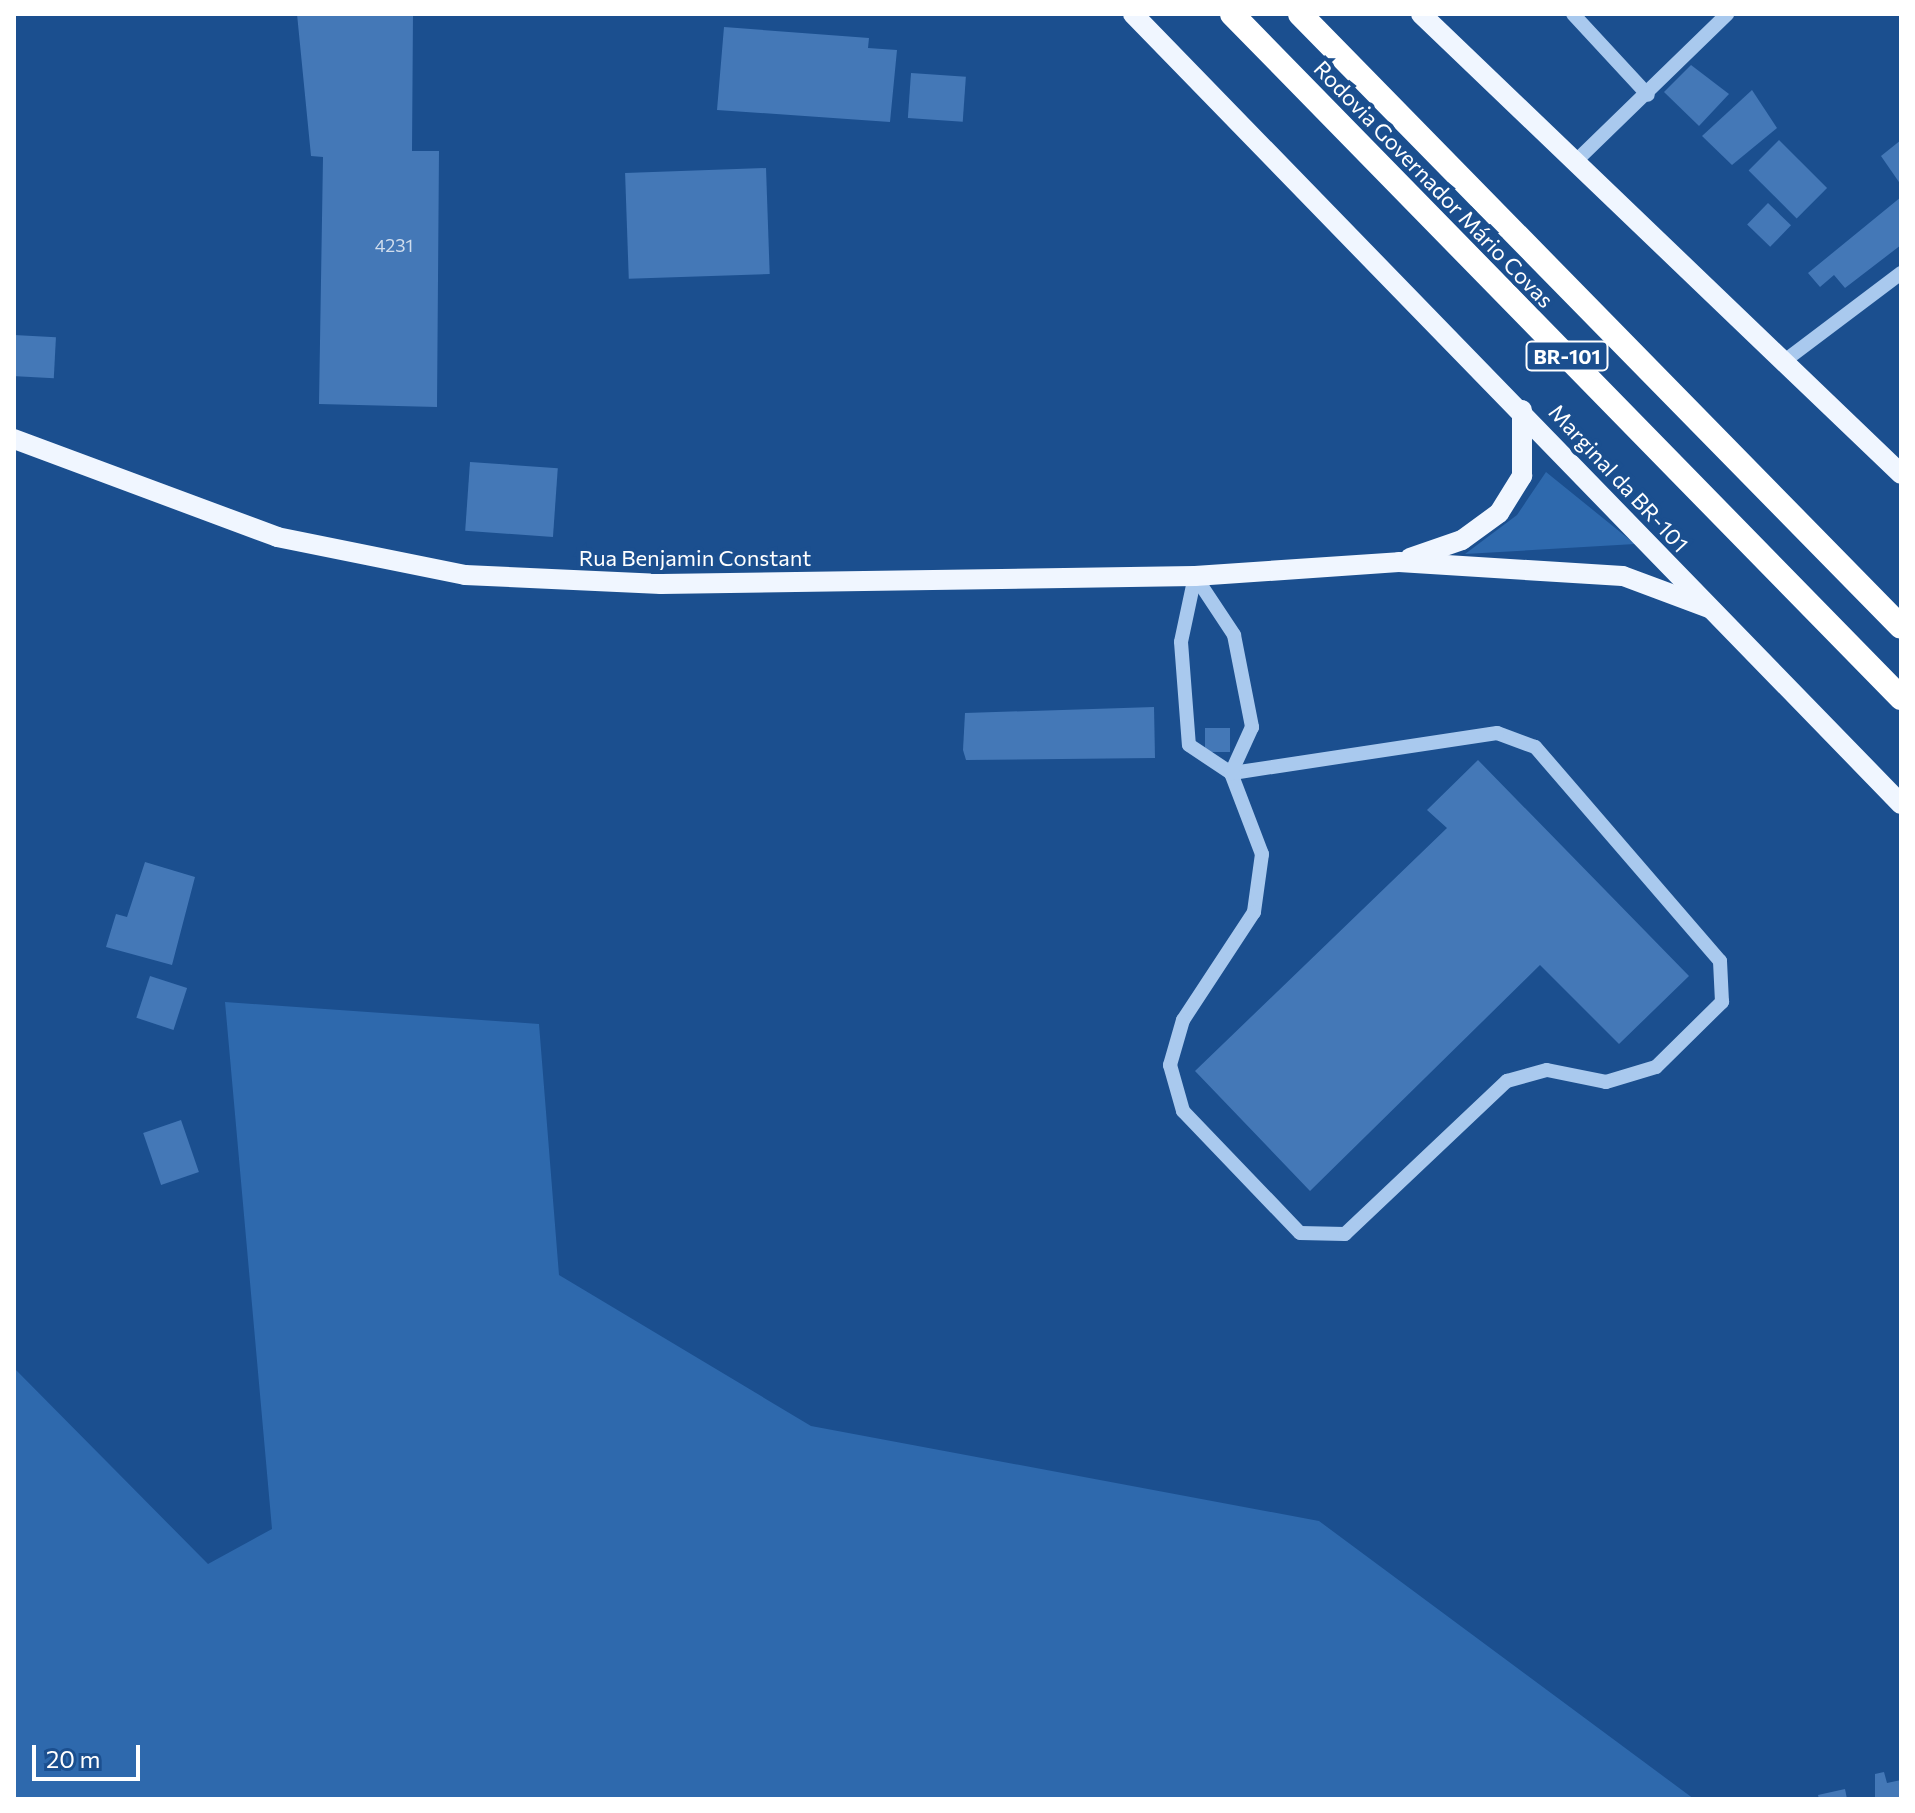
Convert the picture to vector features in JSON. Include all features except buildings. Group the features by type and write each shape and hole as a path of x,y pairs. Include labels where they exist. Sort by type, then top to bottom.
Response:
{"highway":[{"name":"Rodovia Governador Mário Covas","path":"1232,14 1901,698"},
{"name":"Rodovia Governador Mário Covas","path":"1300,14 1901,627"}],"main road":[{"name":"Marginal da BR-101","path":"1133,14 1522,410 1709,608 1901,804"},
{"path":"1421,14 1787,359 1901,474"},
{"name":"Rua Benjamin Constant","path":"1399,562 1462,540 1499,513 1522,476 1522,410"},
{"name":"Rua Benjamin Constant","path":"14,439 277,537 465,575 661,584 1195,576 1399,562 1623,576 1709,608"}],"street":[{"path":"1573,14 1648,95"},
{"path":"1576,161 1648,95 1727,14"},
{"path":"1787,359 1901,273"},
{"path":"1195,576 1234,635 1252,727 1231,773"},
{"path":"1195,576 1181,642 1189,745 1231,773 1262,854 1254,912 1183,1020 1170,1065 1183,1111 1300,1233 1345,1234 1507,1081 1547,1070 1606,1082 1656,1067 1722,1002 1720,961 1535,747 1497,733 1231,773"}],"shaded area":[{"path":"1546,472 1635,544 1465,554 1517,515"},
{"path":"225,1002 539,1024 559,1275 811,1426 1319,1521 1694,1799 14,1799 14,1368 208,1564 272,1529"}]}
